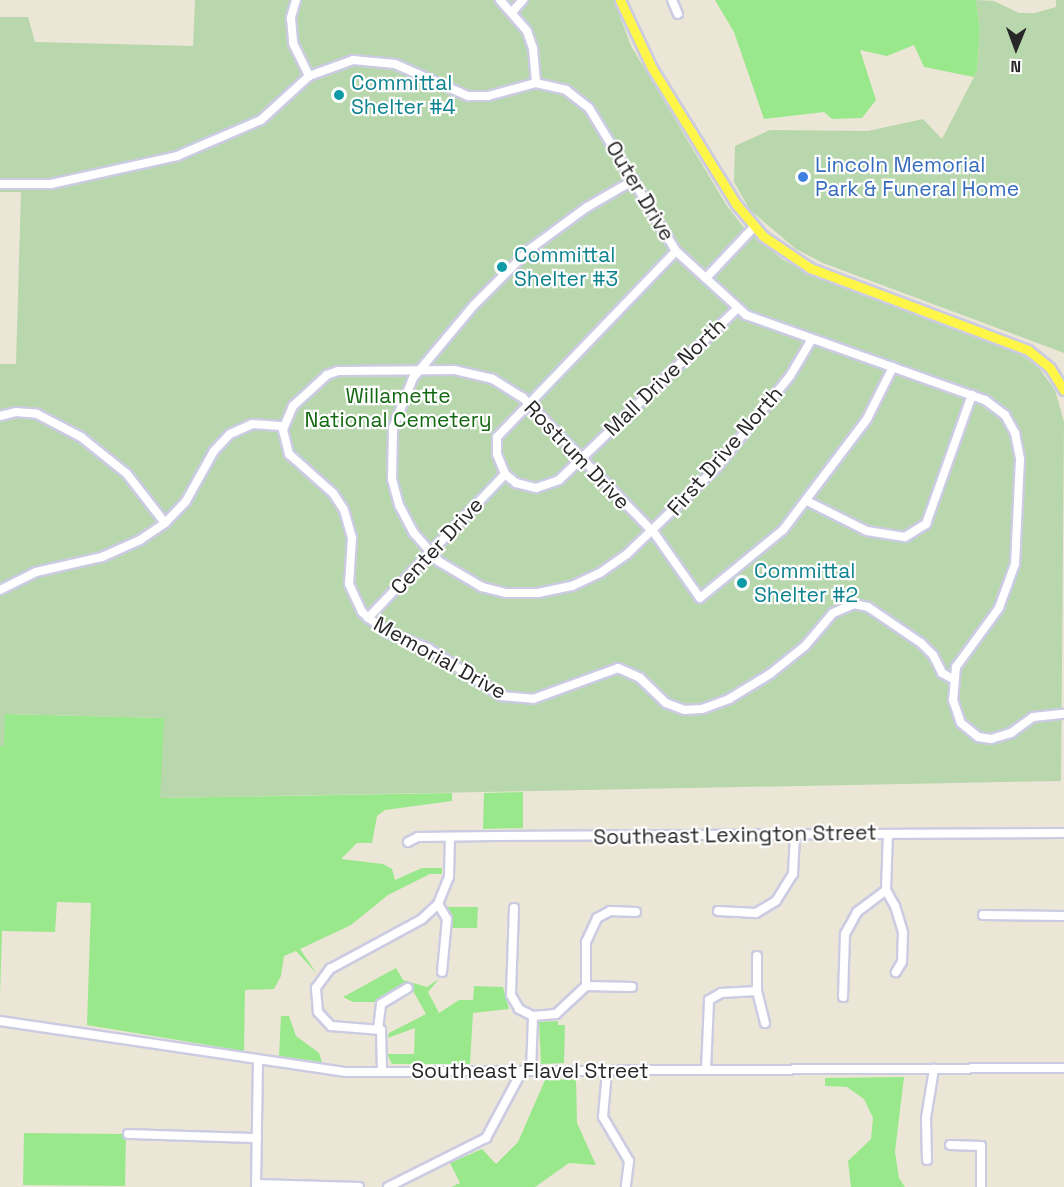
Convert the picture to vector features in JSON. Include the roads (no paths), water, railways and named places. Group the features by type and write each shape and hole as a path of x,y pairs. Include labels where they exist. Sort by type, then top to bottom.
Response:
{"main road":[{"path":"620,0 652,68 732,198 754,227 785,254 810,268 1028,350 1050,368 1064,390"}],"street":[{"path":"296,0 291,18 292,43 309,76"},
{"path":"0,184 51,184 177,156 267,116 309,76 337,64 366,60 409,69 468,96 488,96 536,83 533,48 513,11 500,0"},
{"path":"513,11 523,0"},
{"path":"672,0 678,14"},
{"name":"Outer Drive","path":"536,83 558,86 582,99 676,251 738,308 756,319 972,395 996,407 1015,433 1020,459 1019,525 1007,592 956,667 952,679"},
{"path":"431,554 399,505 392,479 393,428 418,370 530,249 587,207 634,180"},
{"path":"706,278 754,227"},
{"path":"505,474 497,454 496,437 676,251"},
{"name":"Mall Drive North","path":"505,474 516,483 536,488 559,480 738,308"},
{"name":"First Drive North","path":"431,554 482,587 506,593 538,593 572,586 600,573 651,532 716,468 790,376 812,339"},
{"path":"893,367 867,419 807,501 867,531 905,537 926,524 972,395"},
{"path":"0,590 42,570 116,552 165,523 193,492 223,439 252,424 284,426 293,406 332,372 418,370"},
{"name":"Rostrum Drive","path":"418,370 455,370 493,378 528,404 651,532 681,567 700,598 783,530 807,501"},
{"path":"0,416 16,412 37,414 81,437 127,474 165,523"},
{"name":"Memorial Drive","path":"284,426 289,454 333,492 344,510 352,538 351,593 368,618 386,632 444,657 501,696 515,700 534,699 618,668 633,673 657,698 675,707 693,711 711,707 770,674 805,646 833,613 854,604 868,607 921,643 933,655 942,673 952,679"},
{"name":"Center Drive","path":"368,618 505,474"},
{"path":"952,679 956,712 961,723 978,737 1001,738 1033,717 1064,714"},
{"name":"Southeast Lexington Street","path":"408,842 418,837 1064,833"},
{"path":"718,911 756,913 776,901 793,874 795,834"},
{"path":"888,834 886,890 895,906 903,933 902,962 896,972"},
{"path":"378,1029 331,1026 315,1002 319,982 330,969 422,920 438,904 449,877 450,837"},
{"path":"843,997 847,927 857,912 886,890"},
{"path":"438,904 447,919 442,972"},
{"path":"514,908 511,995 519,1009 533,1016 556,1014 586,986 632,987"},
{"path":"586,986 586,942 592,924 610,911 636,912"},
{"path":"983,915 1064,916"},
{"path":"758,956 757,991 765,1023"},
{"path":"382,1071 382,1034 378,1029 381,1004 408,988"},
{"path":"706,1070 710,1000 721,993 757,991"},
{"path":"388,1187 486,1138 527,1071 533,1016"},
{"name":"Southeast Flavel Street","path":"0,1021 341,1071 1064,1068"},
{"path":"258,1059 256,1186 359,1187"},
{"path":"927,1160 926,1118 934,1069"},
{"path":"607,1071 603,1117 628,1161 626,1187"},
{"path":"128,1134 257,1138"},
{"path":"950,1145 981,1146 981,1187"}],"place":[{"name":"Committal Shelter #4","path":"339,95"},
{"name":"Lincoln Memorial Park & Funeral Home","path":"803,177"},
{"name":"Committal Shelter #3","path":"502,267"},
{"name":"Committal Shelter #2","path":"742,583"}],"park label":[{"name":"Willamette National Cemetery","path":"398,408"}]}
